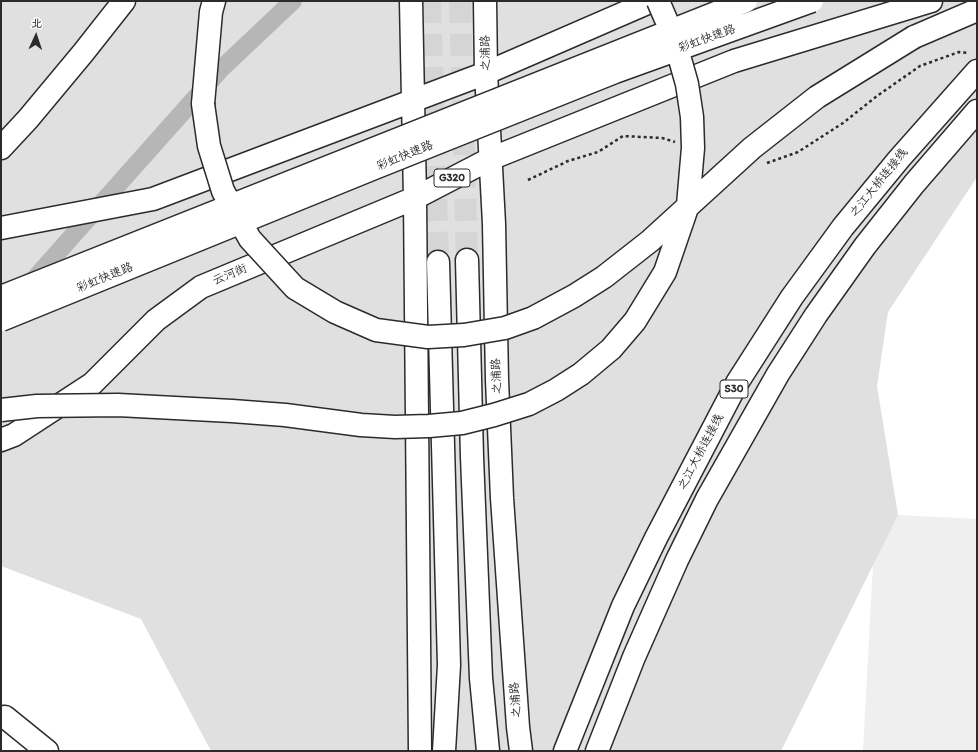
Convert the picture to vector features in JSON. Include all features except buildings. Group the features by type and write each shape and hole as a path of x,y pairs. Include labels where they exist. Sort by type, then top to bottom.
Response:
{"main road":[{"path":"1,148 28,119 124,1"},
{"path":"214,1 211,12 203,104 209,146 223,191 250,239 295,288 335,312 376,330 428,337 464,335 505,328 533,318 574,296 604,277 650,241 752,148 817,97 914,37 977,10"},
{"path":"411,1 415,198 420,751"},
{"name":"之浦路","path":"485,1 486,73 494,224 497,380 502,498 521,751"},
{"path":"1,228 153,199 486,73 652,1"},
{"path":"1,410 37,406 118,405 285,415 362,425 395,427 429,426 462,423 494,415 529,404 556,390 581,374 611,349 635,321 665,272 688,205 693,148 692,117 687,84 674,38 658,1"},
{"name":"彩虹快速路","path":"1,298 746,1"},
{"name":"彩虹快速路","path":"1,320 614,72 812,1"},
{"name":"云河街","path":"1,440 14,435 92,384 156,320 201,287 415,198 490,159 734,61 931,1"},
{"name":"之江大桥连接线","path":"565,751 623,606 656,538 737,383 792,297 843,227 898,159 977,71"},
{"name":"S30","path":"597,751 634,656 677,560 707,499 778,374 816,315 865,246 914,184 977,111"},
{"path":"467,260 480,678 488,751"},
{"path":"438,262 449,665 444,751"},
{"path":"6,717 47,751"}],"shaded area":[{"path":"1,1 977,1 977,177 888,312 877,386 898,515 781,751 211,751 141,619 1,566"},
{"path":"898,515 977,519 977,751 863,751 873,564 881,545"}],"waterway":[{"path":"27,287 221,69 293,1"}],"tunnel":[{"path":"430,1 438,262"},
{"path":"460,1 467,260"}]}
